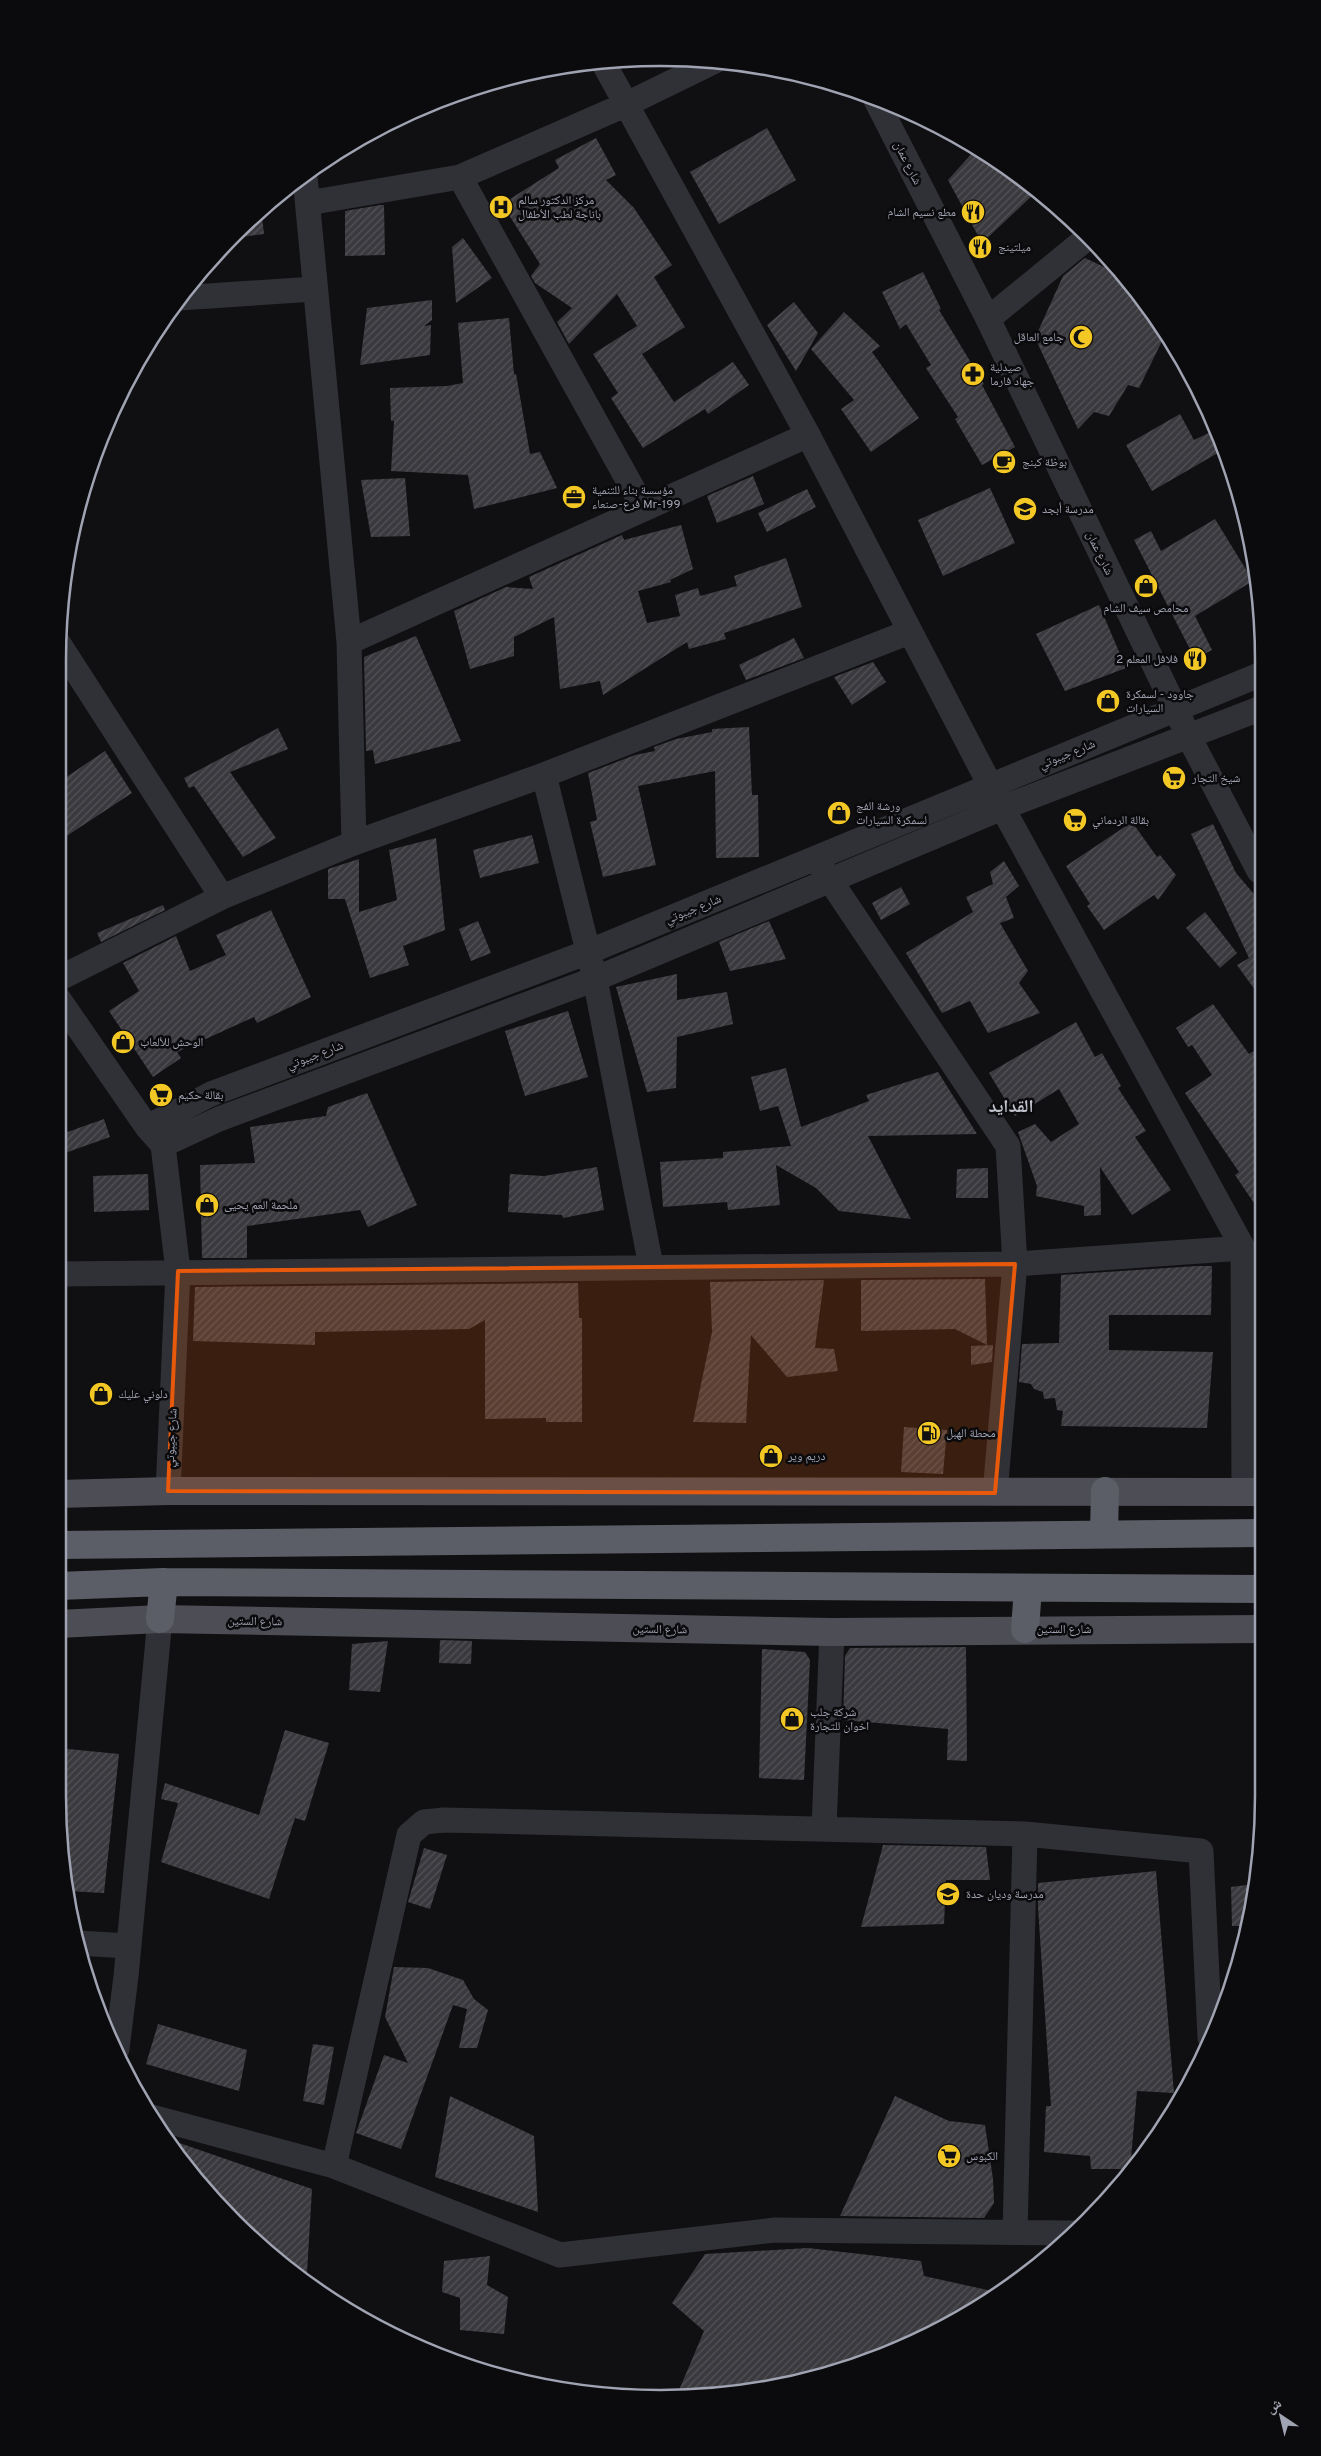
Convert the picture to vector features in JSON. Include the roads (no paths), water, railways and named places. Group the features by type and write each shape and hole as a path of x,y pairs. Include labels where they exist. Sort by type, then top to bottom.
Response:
{"highway":[{"path":"1104,1533 1106,1491"},
{"path":"66,1544 1255,1533"},
{"path":"66,1586 164,1582 1255,1590"},
{"path":"160,1619 164,1582"},
{"path":"1025,1629 1028,1588"}],"main road":[{"path":"66,1494 168,1491 1253,1492"},
{"name":"شارع الستين","path":"66,1624 160,1619 832,1632 1025,1629 1255,1629"}],"street":[{"path":"308,203 460,177 627,104 700,68"},
{"path":"607,69 808,435 1002,808 1243,1248 1253,1492"},
{"name":"شارع عمان","path":"880,108 988,318 1189,737 1255,863"},
{"path":"460,177 644,509"},
{"path":"306,184 314,289 349,642 354,843"},
{"path":"988,318 1082,242"},
{"path":"190,297 314,289"},
{"path":"349,642 808,435"},
{"path":"66,975 222,897 354,843 544,775 909,632"},
{"path":"66,661 222,897"},
{"name":"شارع جيبوتي","path":"168,1491 178,1271 155,1136 211,1094 588,952 1255,677"},
{"path":"66,1009 155,1136 219,1119 595,979 1002,808 1189,737 1255,710"},
{"path":"544,775 595,979 651,1266"},
{"path":"817,859 1008,1146 1015,1264 995,1493"},
{"path":"66,1274 651,1266 1015,1264 1243,1248"},
{"path":"118,2037 129,1946 160,1619"},
{"path":"824,1828 832,1632"},
{"path":"334,2166 409,1835 424,1822 454,1820 1025,1834 1201,1851 1209,2024"},
{"path":"1015,2232 1025,1834"},
{"path":"85,1943 129,1946"},
{"path":"162,2120 334,2166 560,2255 775,2230 1062,2233"}],"place":[{"name":"مركز الدكتور سالم باناجة لطب الأطفال","path":"501,207"},
{"name":"مطع نسيم الشام","path":"973,212"},
{"name":"ميلتينج","path":"980,247"},
{"name":"جامع العاقل","path":"1081,337"},
{"name":"صيدلية جهاد فارما","path":"973,374"},
{"name":"بوظة كبنج","path":"1004,462"},
{"name":"مؤسسة بناء للتنمية فرع-صنعاء Mr-199","path":"574,497"},
{"name":"مدرسة أبجد","path":"1025,509"},
{"name":"محامص سيف الشام","path":"1146,586"},
{"name":"فلافل المعلم 2","path":"1195,659"},
{"name":"جاوود - لسمكرة السيارات","path":"1108,701"},
{"name":"شيخ التجار","path":"1174,778"},
{"name":"ورشة الفج لسمكرة السيارات","path":"839,813"},
{"name":"بقالة الردماني","path":"1075,820"},
{"name":"الوحش للألعاب","path":"123,1042"},
{"name":"بقالة حكيم","path":"161,1095"},
{"name":"ملحمة العم يحيى","path":"207,1205"},
{"name":"دلوني عليك","path":"101,1394"},
{"name":"محطة الهبل","path":"929,1433"},
{"name":"دريم وير","path":"771,1456"},
{"name":"شركة جلب اخوان للتجارة","path":"792,1719"},
{"name":"مدرسة وديان حدة","path":"948,1894"},
{"name":"الكبوس","path":"949,2156"}],"district":[{"name":"القدايد","path":"1011,1106"}]}
